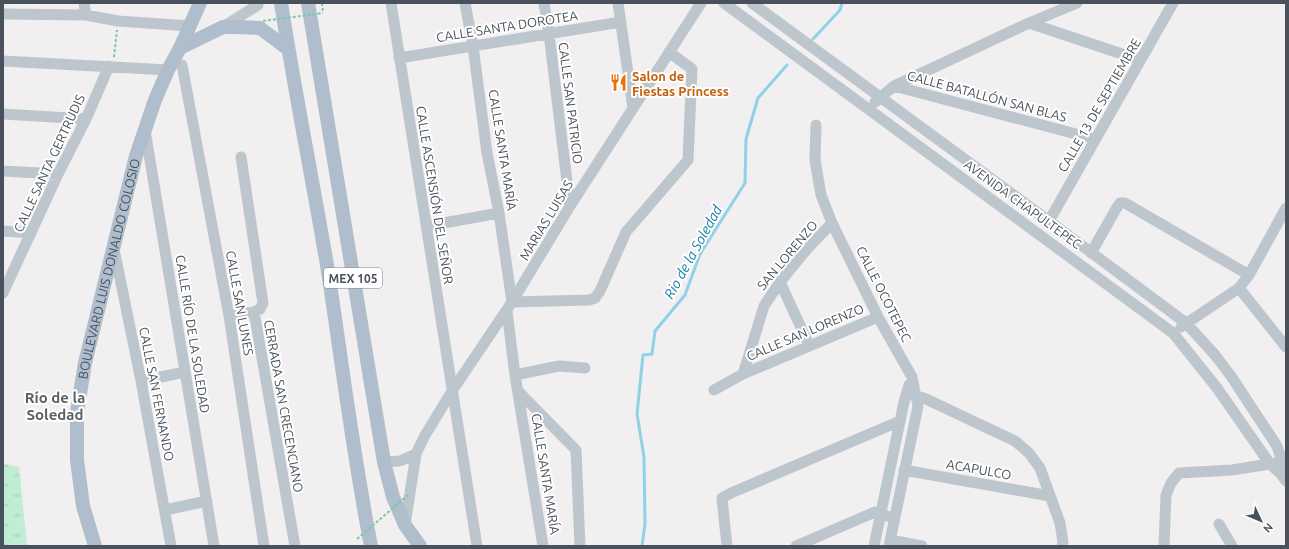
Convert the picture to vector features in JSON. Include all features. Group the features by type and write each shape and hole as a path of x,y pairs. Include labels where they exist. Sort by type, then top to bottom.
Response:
{"main road":[{"name":"BOULEVARD LUIS DONALDO COLOSIO","path":"95,546 83,506 77,460 77,412 85,363 136,156 145,127 168,70 180,48 200,3"},
{"name":"MEX 105","path":"281,3 327,270 361,494 371,546"},
{"name":"MEX 105","path":"308,3 384,462 393,496 405,525 420,546"},
{"path":"180,48 223,27 260,28 288,49"}],"street":[{"path":"84,3 86,15"},
{"name":"CALLE ASCENSIÓN DEL SEÑOR","path":"391,3 477,546"},
{"name":"CALLE SANTA MARÍA","path":"465,3 473,46 487,153 499,213 510,306 515,375 543,546"},
{"name":"CALLE SAN PATRICIO","path":"544,3 570,206"},
{"path":"618,3 633,108"},
{"name":"MARIAS LUISAS","path":"405,525 416,454 424,437 452,391 510,306 570,206 701,3"},
{"name":"AVENIDA CHAPULTEPEC","path":"724,3 1173,333 1279,462"},
{"name":"AVENIDA CHAPULTEPEC","path":"752,3 1186,323 1215,355 1231,376 1277,446 1279,462"},
{"path":"868,108 894,86 1029,23 1077,3"},
{"name":"CALLE 13 DE SEPTIEMBRE","path":"1049,221 1173,3"},
{"path":"223,27 258,4"},
{"path":"3,14 86,15 118,20 190,26"},
{"name":"CALLE SANTA DOROTEA","path":"399,58 620,22"},
{"path":"1029,23 1140,60"},
{"path":"510,306 589,300 596,298 626,232 688,160 692,69 669,52"},
{"path":"3,60 168,70"},
{"name":"CALLE SAN LUNES","path":"182,65 229,316 264,546"},
{"name":"CALLE SANTA GERTRUDIS","path":"4,290 58,174 111,66"},
{"name":"CALLE BATALLÓN SAN BLAS","path":"894,86 1095,139"},
{"path":"3,114 86,119"},
{"name":"CALLE OCOTEPEC","path":"816,125 815,160 821,195 832,223 878,317 912,377 912,394"},
{"name":"CALLE RÍO DE LA SOLEDAD","path":"145,127 214,546"},
{"name":"CERRADA SAN CRECENCIANO","path":"241,157 263,292 263,303 260,309 254,312 294,546"},
{"path":"3,171 58,174"},
{"path":"1091,253 1120,203 1125,203 1249,275"},
{"path":"1173,333 1239,288 1249,275 1286,209"},
{"path":"427,226 499,213"},
{"name":"SAN LORENZO","path":"743,374 764,306 780,282 807,249 832,223"},
{"path":"3,231 31,233"},
{"name":"CALLE SAN FERNANDO","path":"114,249 141,381 171,546"},
{"path":"780,282 809,345"},
{"path":"1239,288 1286,347"},
{"path":"229,316 254,312"},
{"name":"CALLE SAN LORENZO","path":"714,390 743,374 878,317"},
{"path":"515,375 559,366 585,368"},
{"path":"141,381 185,372"},
{"path":"518,391 576,450 580,546"},
{"path":"874,546 900,421 912,394"},
{"path":"912,394 918,406 889,543 922,546"},
{"path":"912,394 1015,441 1029,453 1040,468 1060,522 1063,542 1062,546"},
{"path":"727,546 722,498 900,421"},
{"path":"384,462 400,461 416,454"},
{"path":"1164,546 1166,495 1171,483 1179,473 1232,470 1279,462 1284,477"},
{"name":"ACAPULCO","path":"904,470 1050,496"},
{"path":"165,510 207,501"},
{"path":"796,546 875,512 895,517"},
{"path":"1219,524 1232,546"}],"path":[{"path":"263,21 323,13 322,3"},
{"path":"111,66 118,20"},
{"path":"357,539 408,495"}],"green space":[{"path":"3,464 19,467 27,546 3,546"}],"waterway":[{"path":"813,39 840,10 842,3"},
{"name":"Rio de la Soledad","path":"642,546 645,524 644,457 637,414 643,355 652,354 655,331 685,295 700,254 745,183 746,139 758,98 787,65"}],"place":[{"name":"Salon de Fiestas Princess","path":"619,83"}],"district":[{"name":"Río de la Soledad","path":"55,406"}]}
